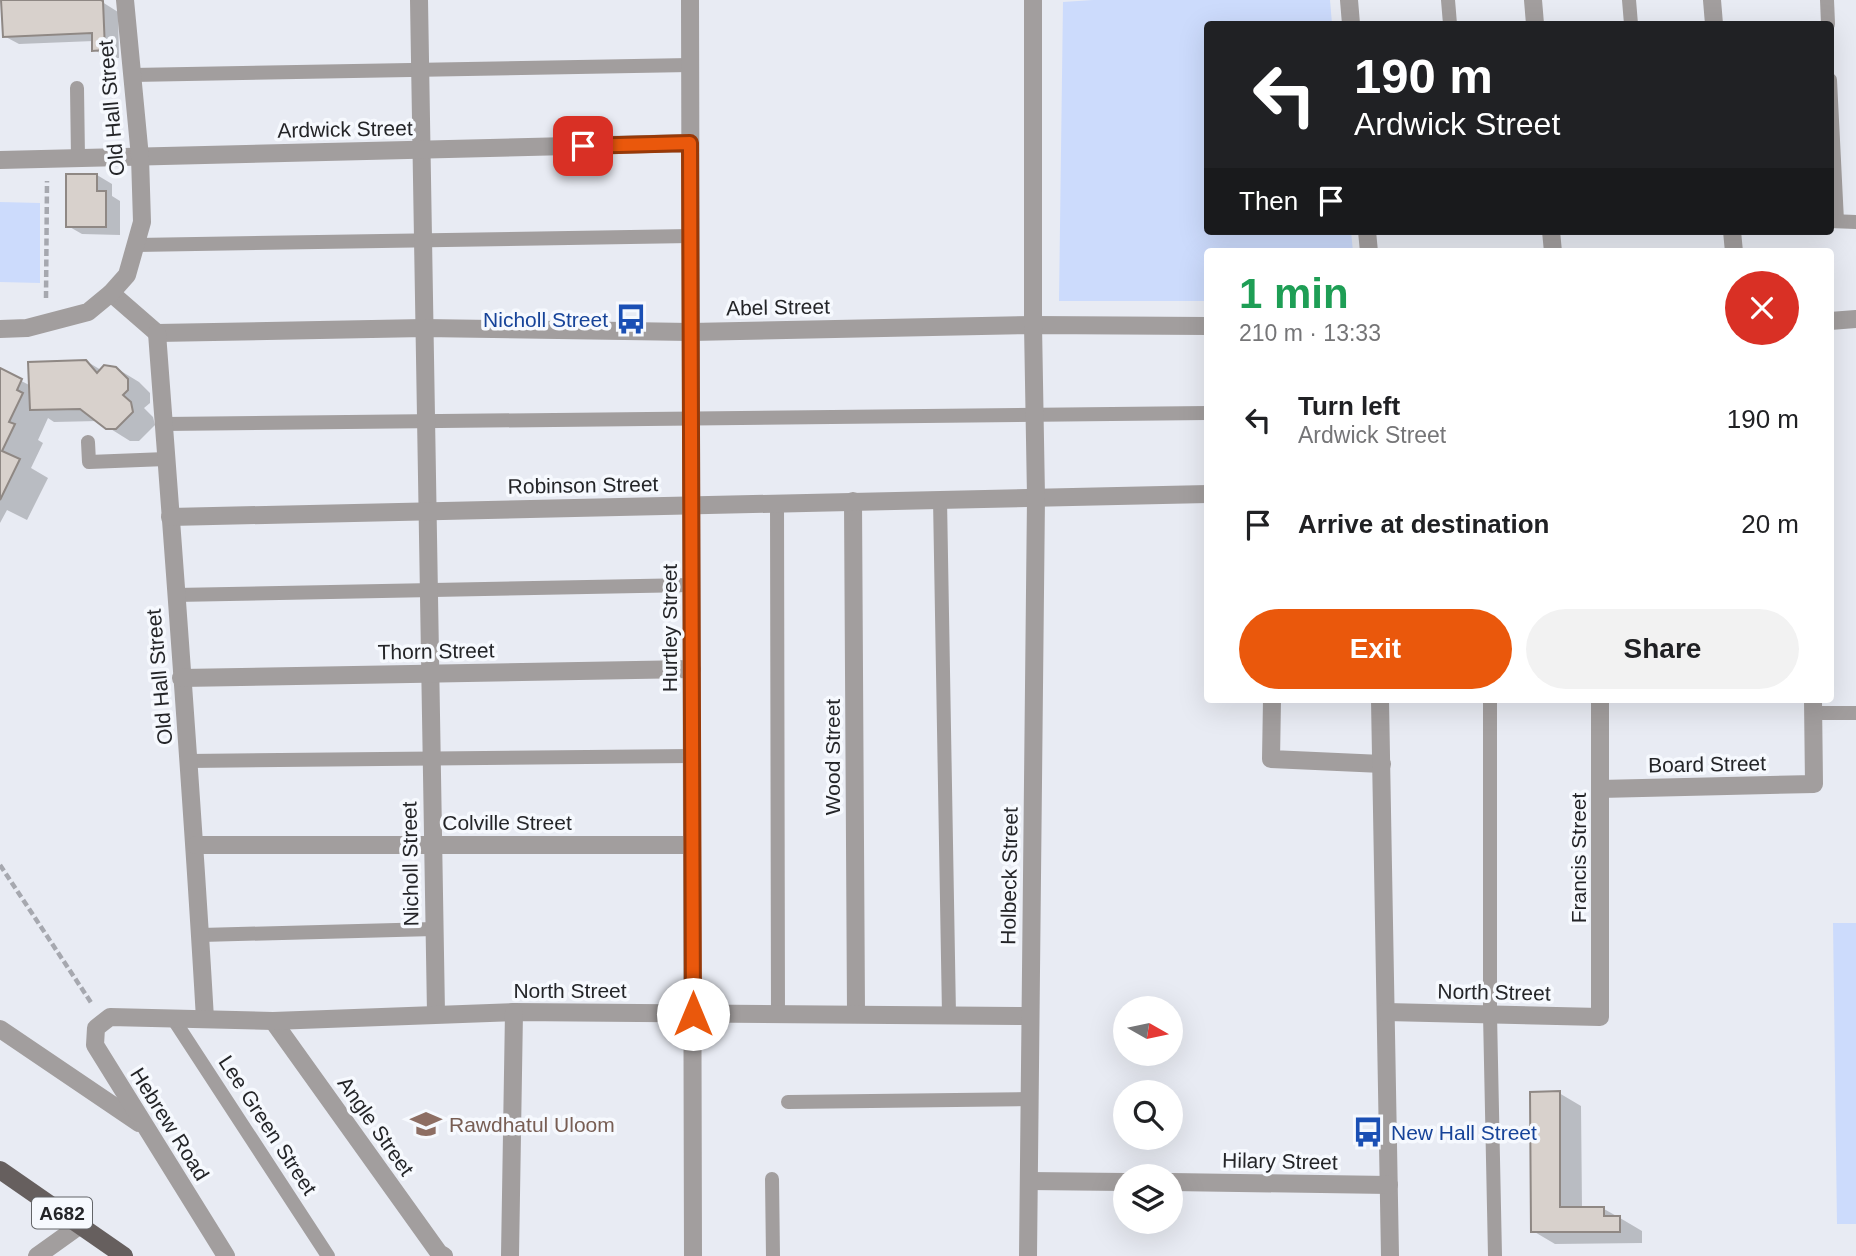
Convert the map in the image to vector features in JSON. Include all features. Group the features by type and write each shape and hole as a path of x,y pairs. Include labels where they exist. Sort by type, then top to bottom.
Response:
{"main road":[{"name":"A682","path":"0,1170 124,1256"}],"street":[{"name":"Old Hall Street","path":"0,329 27,328 89,312 127,275 142,222 140,157 125,0"},
{"name":"Nicholl Street","path":"419,0 436,1013"},
{"name":"Hurtley Street","path":"690,0 693,1256"},
{"name":"Holbeck Street","path":"1028,1256 1036,496 1033,0"},
{"path":"1349,0 1351,21"},
{"path":"1533,0 1535,21"},
{"path":"1712,0 1714,21"},
{"name":"Ardwick Street","path":"0,160 690,143"},
{"path":"111,293 157,333"},
{"path":"1834,321 1856,319"},
{"name":"Abel Street","path":"157,333 424,328 691,332 1033,325 1204,326"},
{"name":"Old Hall Street","path":"157,333 181,678 196,845 205,1019"},
{"name":"Robinson Street","path":"170,516 1204,494"},
{"name":"Wood Street","path":"853,501 856,1013"},
{"name":"Thorn Street","path":"181,678 692,669"},
{"path":"1272,703 1271,759 1382,764"},
{"path":"1380,703 1390,1256"},
{"name":"Francis Street","path":"1600,703 1600,1017"},
{"name":"Board Street","path":"1600,789 1814,785 1813,707"},
{"name":"Colville Street","path":"196,845 692,845"},
{"name":"North Street","path":"1386,1012 1600,1017"},
{"name":"North Street","path":"107,1019 172,1017 273,1021 436,1013 856,1013 1030,1016"},
{"path":"510,1256 514,1013"},
{"name":"Hebrew Road","path":"107,1019 96,1028 96,1045 226,1256"},
{"name":"Angle Street","path":"273,1021 439,1255"},
{"path":"0,1029 144,1126"},
{"path":"1028,1181 1113,1182"},
{"name":"Hilary Street","path":"1183,1182 1389,1185"},
{"path":"37,1256 79,1226"}],"lane":[{"path":"1448,0 1450,21"},
{"path":"1629,0 1631,21"},
{"path":"1827,0 1828,21"},
{"path":"132,75 690,65"},
{"path":"76,88 78,158"},
{"path":"1834,221 1856,222"},
{"path":"136,245 691,236"},
{"path":"163,424 1204,413"},
{"path":"88,442 89,462 166,459"},
{"path":"940,499 949,1015"},
{"path":"777,503 778,1014"},
{"path":"175,594 692,585"},
{"path":"1490,703 1490,1014 1495,1256"},
{"path":"1813,707 1856,713"},
{"path":"188,761 692,756"},
{"path":"201,935 434,929"},
{"name":"Lee Green Street","path":"172,1017 328,1256"},
{"path":"788,1102 1028,1100"},
{"path":"772,1179 773,1256"}],"path":[{"path":"46,323 47,159"},
{"path":"0,865 107,1019"}],"shaded area":[{"path":"1330,0 1332,21 1204,21 1204,235 1351,235 1353,248 1204,248 1204,301 1059,301 1063,2"},
{"path":"0,202 40,203 40,283 0,282"},
{"path":"1833,923 1856,923 1856,1224 1837,1224"}],"building":[{"path":"1,0 101,0 105,50 92,51 92,33 3,37"},
{"path":"66,174 97,174 97,191 106,191 106,227 66,227"},
{"path":"86,360 97,373 104,365 116,367 128,379 128,390 123,395 131,402 133,412 116,429 106,429 80,409 30,410 28,362"},
{"path":"0,368 22,379 17,390 23,393 9,422 15,424 2,451 20,459 0,500"},
{"path":"1560,1091 1560,1207 1604,1207 1604,1216 1620,1216 1620,1232 1531,1232 1530,1092"}],"place":[{"name":"Nicholl Street","path":"631,319"},
{"name":"Rawdhatul Uloom","path":"426,1124"},
{"name":"New Hall Street","path":"1368,1132"}],"route":[{"path":"583,146 690,143 693,1014"}]}
